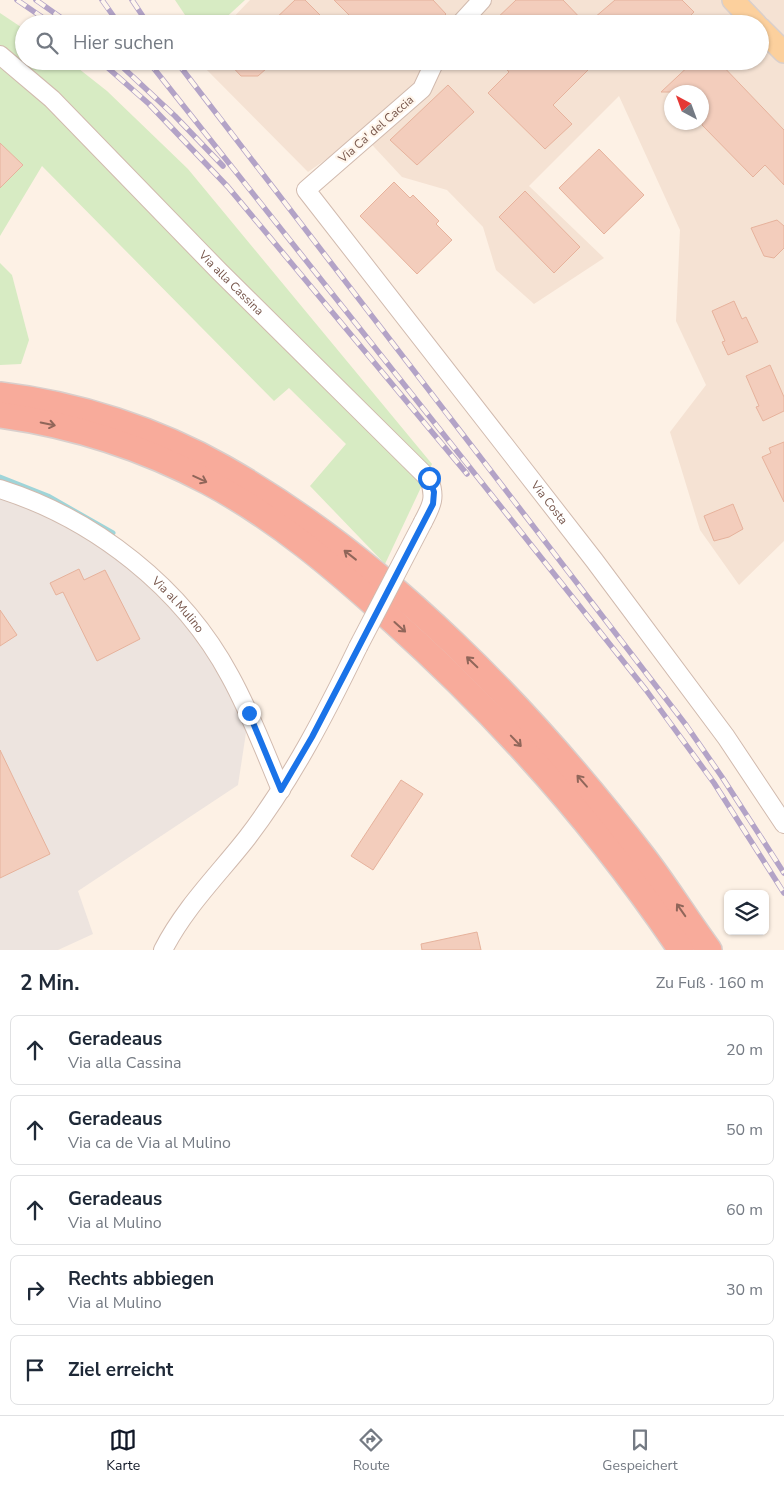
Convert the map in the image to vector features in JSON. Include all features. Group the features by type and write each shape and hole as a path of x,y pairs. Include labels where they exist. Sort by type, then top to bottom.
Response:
{"highway":[{"path":"0,395 90,413 121,422 184,448 223,467 259,489 348,554 438,630 541,734 646,860 709,950"},
{"path":"0,415 94,435 170,464 207,482 292,536 362,592 412,638 524,749 623,868 681,950"}],"main road":[{"path":"733,0 747,15"},
{"path":"769,37 784,52"}],"street":[{"path":"468,15 482,0"},
{"name":"Via alla Cassina","path":"0,55 15,68"},
{"name":"Via alla Cassina","path":"18,70 52,99 219,271 429,478 434,498 423,522 312,737 281,790"},
{"name":"Via Ca' del Caccia","path":"306,190 422,89 432,70"},
{"name":"Via Costa","path":"306,190 594,560 726,737 784,824"},
{"name":"Via al Mulino","path":"0,489 50,508 101,538 164,588 188,614 230,675 281,790"},
{"path":"163,950 196,897 247,838 281,790"}],"shaded area":[{"path":"250,0 784,0 784,541 739,585 700,530 670,432 706,385 676,321 680,230 619,96 529,186 604,258 534,304 496,270 483,227 447,190 402,177 362,134 308,172 207,70 769,70 769,15 236,15"},
{"path":"0,489 50,508 164,588 249,713 238,785 78,891 93,934 58,950 0,950"}],"green space":[{"path":"175,0 245,0 229,15 185,15"},
{"path":"0,13 15,23 15,70 80,70 107,91 188,169 432,464 385,564 310,486 346,444 289,388 274,401 42,166 0,236"},
{"path":"0,263 12,275 29,340 21,364 0,365"}],"building":[{"path":"295,0 305,0 320,15 279,15"},
{"path":"334,0 433,0 446,14 445,15 349,15"},
{"path":"516,0 563,0 577,15 500,15"},
{"path":"615,0 682,0 694,12 691,15 598,15"},
{"path":"235,70 265,70 258,76 241,76"},
{"path":"507,70 588,70 553,105 572,124 545,149 488,93 509,72"},
{"path":"684,70 727,70 784,130 784,185 765,165 753,177 707,130 709,130 709,85 668,85"},
{"path":"448,85 474,112 417,165 390,140"},
{"path":"0,143 23,165 0,188"},
{"path":"599,149 644,195 604,234 559,188"},
{"path":"394,182 410,198 413,195 439,221 436,224 452,240 417,274 360,216"},
{"path":"525,191 580,247 554,273 499,217"},
{"path":"777,220 784,226 784,248 774,258 764,256 751,228"},
{"path":"734,301 742,319 746,317 758,342 728,355 722,342 725,341 712,311"},
{"path":"770,365 784,397 784,411 763,421 756,407 759,406 746,376"},
{"path":"784,442 784,502 762,457 771,453 769,448"},
{"path":"733,504 743,529 729,537 714,541 704,516"},
{"path":"79,569 84,580 105,570 140,639 97,661 63,592 56,595 50,583"},
{"path":"0,610 17,635 0,646"},
{"path":"0,750 50,854 0,878"},
{"path":"401,780 423,794 373,870 351,856"},
{"path":"477,932 481,950 422,950 421,944"}],"waterway":[{"path":"0,477 48,496 113,533"}],"railway":[{"path":"17,0 39,15"},
{"path":"36,0 57,15"},
{"path":"102,0 113,15"},
{"path":"132,0 142,15"},
{"path":"110,70 149,104 228,187 467,474"},
{"path":"126,70 175,116 223,166"},
{"path":"155,70 646,690 714,783 784,893"},
{"path":"183,70 686,725 784,873"}],"route":[{"path":"249,713 281,790 312,737 433,504 434,492 429,478"}]}
